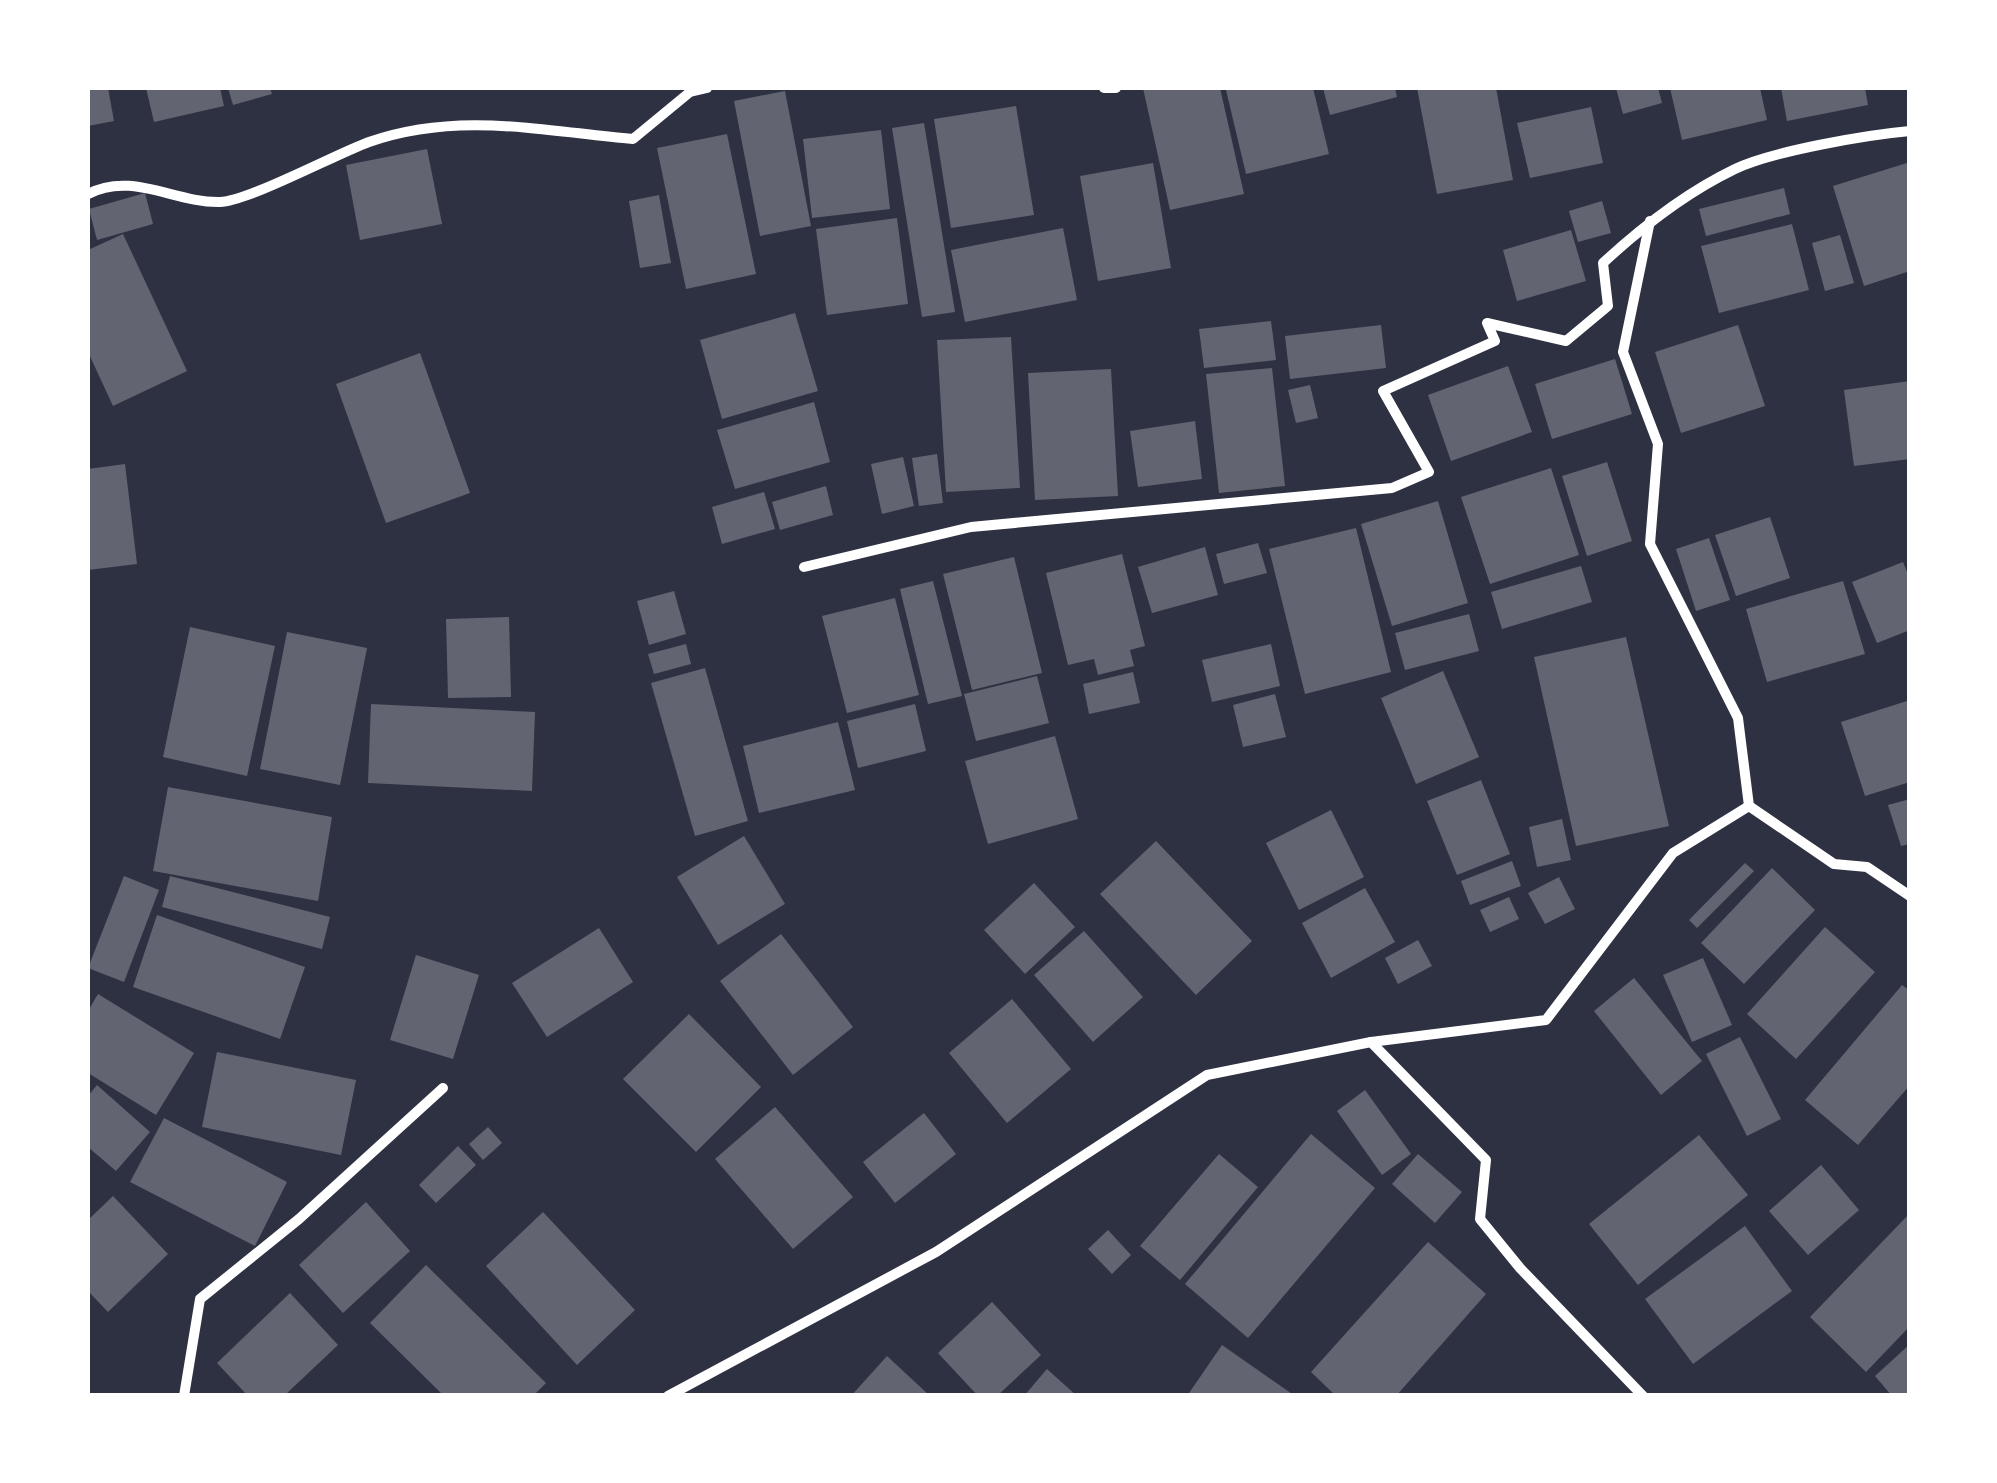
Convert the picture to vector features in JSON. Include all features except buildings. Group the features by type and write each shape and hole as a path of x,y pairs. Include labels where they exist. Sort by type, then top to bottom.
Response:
{"street":[{"path":"88,194 110,182 223,202 368,142 424,127 532,125 633,138 690,92 707,88"},
{"path":"1104,88 1116,88"},
{"path":"804,567 970,527 1392,488 1428,472 1383,390 1495,342 1486,323 1566,341 1608,306 1603,263 1651,218 1738,167 1870,135 1910,131"},
{"path":"1651,218 1623,352 1658,444 1650,544 1738,718 1749,806 1834,864 1867,867 1910,896"},
{"path":"668,1396 936,1252 1207,1076 1371,1042 1546,1020 1673,852 1749,806"},
{"path":"1371,1042 1486,1160 1480,1219 1520,1268 1643,1396"},
{"path":"184,1396 200,1299 299,1219 442,1088"}]}
